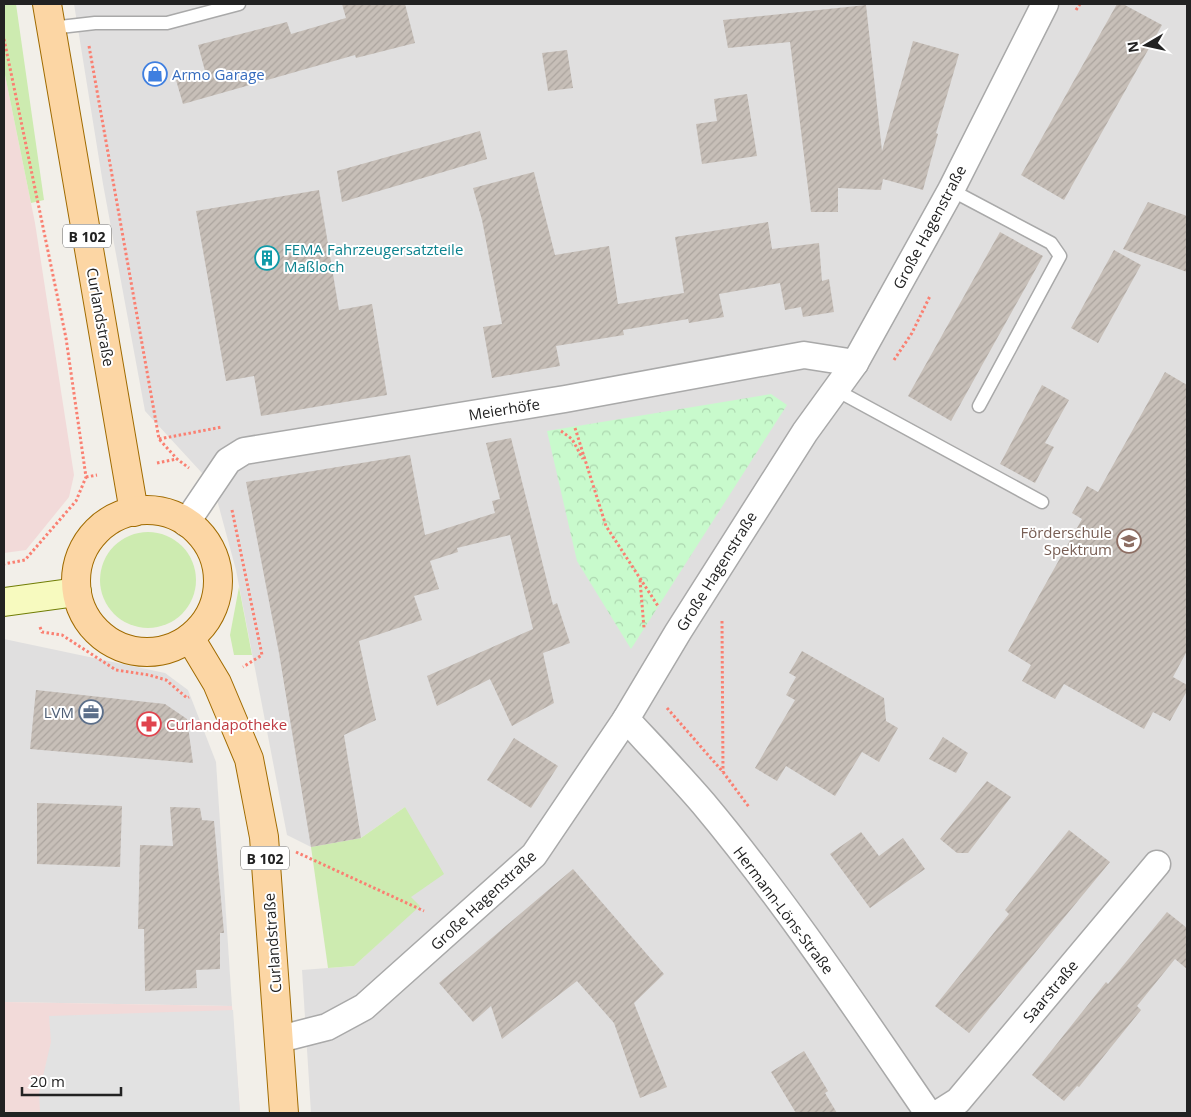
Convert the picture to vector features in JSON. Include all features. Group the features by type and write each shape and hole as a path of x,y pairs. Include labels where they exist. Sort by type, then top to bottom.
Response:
{"main road":[{"name":"Curlandstraße","path":"49,16 134,512"},
{"path":"134,512 165,513 186,523 205,541 216,566 217,593 210,612 200,628 190,638 177,645 149,652 120,647 96,631 87,620 76,592 78,565 89,540 109,522 134,512"},
{"name":"Curlandstraße","path":"190,638 216,683 249,759 264,837 284,1113"}],"street":[{"name":"Große Hagenstraße","path":"280,1039 327,1027 364,1007 534,855 626,719 683,624 805,432 855,363 951,190 1044,4"},
{"name":"Meierhöfe","path":"186,523 228,461 244,451 565,399 804,355 855,363"},
{"path":"4,602 76,592"},
{"name":"Hermann-Löns-Straße","path":"626,719 702,803 741,851 846,994 928,1113"},
{"name":"Saarstraße","path":"939,1113 958,1101 1157,864"}],"lane":[{"path":"49,16 85,24 167,23 239,4"},
{"path":"951,190 1051,243 1060,256 979,406"},
{"path":"836,390 1042,502"}],"path":[{"path":"85,24 159,439 176,459"},
{"path":"4,39 66,338 86,477 76,501 25,560 4,564"},
{"path":"565,399 606,526 658,605"},
{"path":"159,439 229,426 244,451"},
{"path":"25,560 31,599 42,632 62,635 116,670 149,674 166,680 187,698 262,655 229,496 212,484"},
{"path":"716,628 722,620 723,772"},
{"path":"672,700 667,708 723,772 752,812"},
{"path":"264,837 456,926"}],"shaded area":[{"path":"74,4 1187,4 1187,1113 311,1113 302,970 354,966 419,906 411,898 405,807 361,838 311,847 287,835 236,570 213,485 145,411 103,184"},
{"path":"4,70 35,223 74,475 69,497 26,550 4,553"},
{"path":"4,639 165,673 188,690 216,762 232,1006 4,1002"},
{"path":"4,1002 232,1006 240,1113 4,1113"},
{"path":"233,1010 240,1113 40,1113 39,1093 51,1042 49,1016"}],"green space":[{"path":"4,4 16,4 44,200 31,203 4,70"},
{"path":"771,394 787,405 631,649 577,561 547,431"},
{"path":"148,532 166,535 182,546 193,562 196,580 193,598 182,614 166,625 148,628 130,625 114,614 103,598 100,580 103,562 114,546 130,535"},
{"path":"239,587 252,655 234,655 230,635"},
{"path":"405,807 444,874 411,897 420,906 354,966 328,968 311,847 361,838"}],"building":[{"path":"342,4 405,4 415,43 356,58 355,55 183,104 176,80 205,71 198,45 287,22 291,34 346,18"},
{"path":"1117,4 1123,4 1162,25 1064,200 1021,175"},
{"path":"866,5 882,151 913,41 959,54 936,133 938,134 923,190 883,179 881,190 838,188 838,212 811,212 790,42 728,48 723,20"},
{"path":"567,50 573,88 548,91 542,53"},
{"path":"747,94 757,156 702,164 696,124 717,121 714,99"},
{"path":"480,131 487,159 342,202 337,171"},
{"path":"534,172 555,255 609,246 618,304 684,293 675,237 768,222 772,249 819,243 822,281 829,279 834,312 803,317 801,307 785,310 780,283 719,294 724,317 689,323 688,319 623,330 624,335 556,346 560,366 492,378 483,327 502,324 482,220 473,188"},
{"name":"FEMA Fahrzeugersatzteile Maßloch","path":"319,190 339,310 372,304 387,395 261,416 254,376 226,381 196,211"},
{"path":"1148,202 1187,216 1187,272 1123,249"},
{"path":"1000,232 1043,256 951,421 908,396"},
{"path":"1114,250 1141,265 1098,343 1071,328"},
{"name":"Förderschule Spektrum","path":"1165,372 1187,385 1187,651 1173,677 1187,685 1187,691 1170,721 1153,712 1144,729 1064,684 1055,699 1022,681 1031,665 1008,651 1082,519 1072,513 1087,486 1098,492"},
{"path":"1042,385 1069,400 1045,443 1054,447 1035,483 1000,464"},
{"path":"511,438 553,605 557,603 570,643 543,653 554,703 512,726 490,679 437,706 427,676 533,629 510,535 457,548 458,552 430,561 439,589 414,596 422,620 359,641 376,720 344,735 361,838 311,847 279,653 246,482 410,455 425,535 495,513 492,501 500,499 486,443"},
{"path":"802,651 884,698 886,721 898,728 879,762 862,752 835,796 786,766 777,781 755,768 795,700 786,695 796,677 789,673"},
{"path":"36,690 165,704 187,719 193,763 30,749"},
{"path":"943,737 968,753 956,773 929,759"},
{"path":"514,738 558,766 531,808 487,780"},
{"path":"987,781 1011,797 968,853 957,853 940,839"},
{"path":"37,803 122,806 120,867 37,864"},
{"path":"170,807 200,808 202,820 214,821 224,933 220,933 220,969 196,970 197,988 145,991 144,929 138,929 140,845 173,846"},
{"path":"1069,830 1110,862 969,1033 935,1006 1009,914 1005,910"},
{"path":"861,832 879,856 903,838 925,869 870,908 830,854"},
{"path":"573,869 664,974 634,1003 667,1087 640,1098 614,1023 577,981 502,1039 491,1006 473,1022 439,983"},
{"path":"1167,912 1187,928 1187,969 1175,959 1137,1006 1141,1010 1079,1087 1077,1086 1064,1101 1032,1075 1106,982 1108,984"},
{"path":"804,1051 828,1091 825,1093 837,1113 796,1113 771,1072"}],"place":[{"name":"Armo Garage","path":"155,74"},
{"name":"FEMA Fahrzeugersatzteile Maßloch","path":"267,258"},
{"name":"Förderschule Spektrum","path":"1129,541"},
{"name":"LVM","path":"91,712"},
{"name":"Curlandapotheke","path":"149,724"}]}
